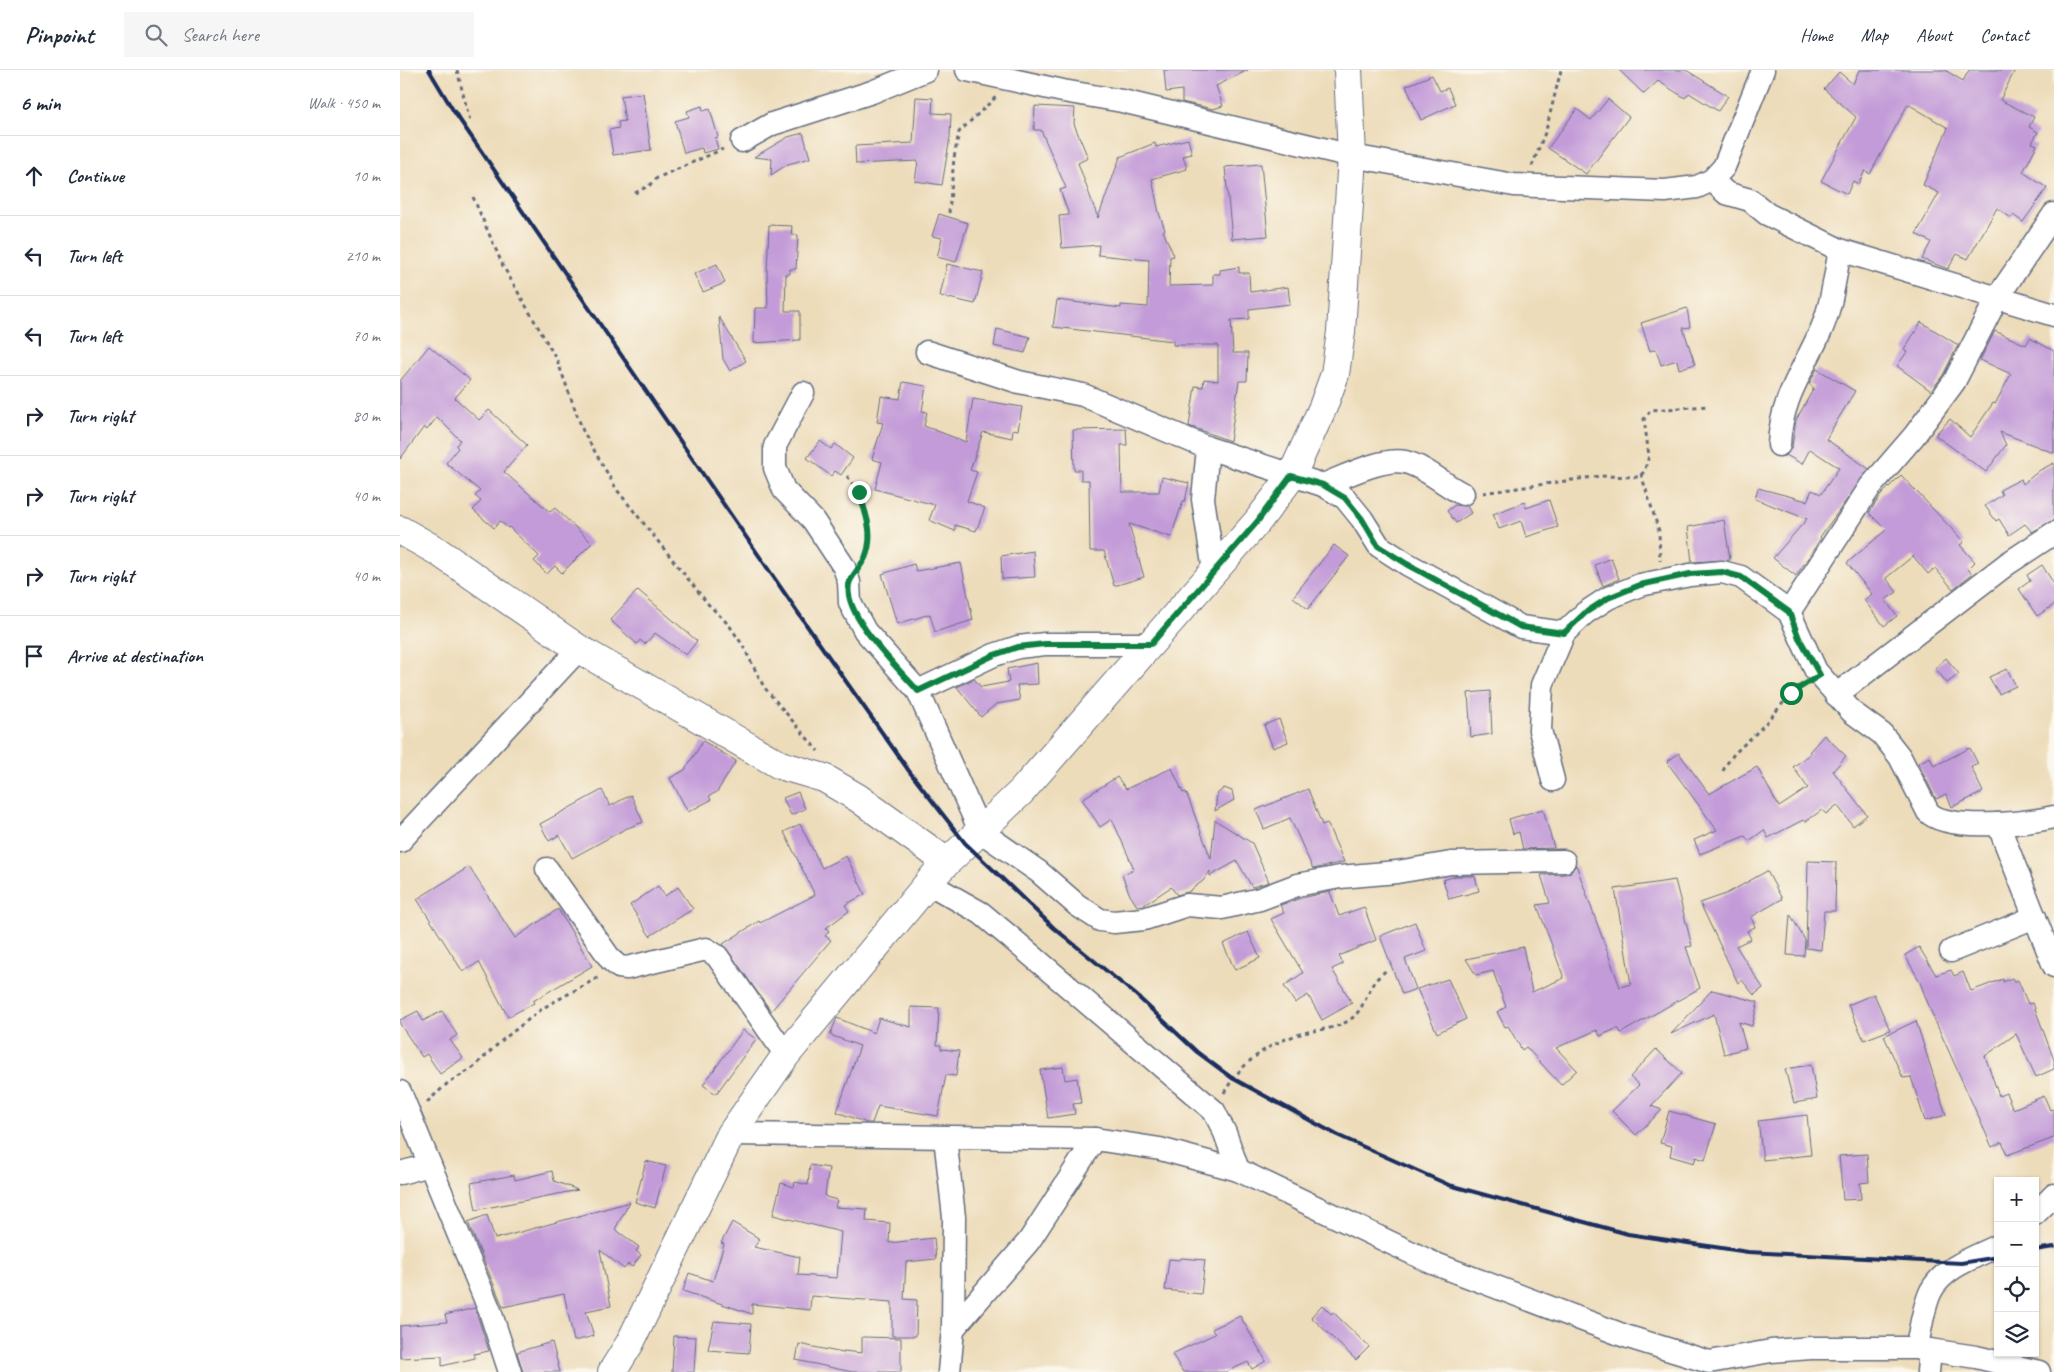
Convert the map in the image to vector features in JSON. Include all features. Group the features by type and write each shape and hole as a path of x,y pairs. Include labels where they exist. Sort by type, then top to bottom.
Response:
{"main road":[{"path":"612,1372 630,1343 731,1134 786,1055 928,883 947,862 1021,792 1257,522 1291,476 1323,407 1335,374 1341,332 1352,156 1348,70"},
{"path":"400,530 437,551 579,650 780,765 824,778 858,798 947,862"}],"street":[{"path":"742,141 772,124 872,92 926,70"},
{"path":"968,70 1012,81 1122,101 1352,156 1514,185 1665,191 1697,187 1712,180 1724,167 1763,70"},
{"path":"1712,180 1726,193 1750,200 1767,214 1840,250 2054,315"},
{"path":"1789,612 1870,487 1914,436 1954,382 1997,298 2054,214"},
{"path":"1779,445 1780,423 1788,394 1823,326 1840,250"},
{"path":"927,352 1019,382 1083,395 1208,448 1323,485 1345,498 1362,519 1378,546 1407,564 1521,627 1564,633"},
{"path":"804,393 775,446 774,468 784,490 813,520 844,567 850,582 850,603 865,631 918,691 980,831 1039,872 1077,905 1100,920 1114,922 1144,919 1187,905 1222,908 1260,899 1297,886 1340,877 1397,872 1451,863 1564,861"},
{"path":"1208,448 1204,499 1214,571"},
{"path":"1323,485 1357,471 1385,463 1404,461 1426,471 1446,486 1463,494"},
{"path":"1836,695 2007,564 2054,533"},
{"path":"1553,780 1540,730 1542,684 1564,633 1585,613 1608,598 1640,585 1664,579 1722,572 1741,577 1789,612 1799,638 1820,675 1852,712 1882,734 1900,756 1928,812 1933,818 1950,822 1998,824 2054,817"},
{"path":"918,691 994,655 1018,647 1045,644 1151,644"},
{"path":"400,841 579,650"},
{"path":"1998,824 2054,966"},
{"path":"547,869 611,960 619,967 627,968 706,949 717,956 786,1055"},
{"path":"928,883 981,913 1214,1111 1225,1133 1238,1170"},
{"path":"1951,950 2035,917"},
{"path":"400,1092 490,1311 510,1372"},
{"path":"731,1134 1095,1139 1160,1149 1238,1170 1433,1263 1706,1367 1771,1351 1811,1348 1925,1357 1976,1357 2039,1372"},
{"path":"946,1137 954,1217 953,1328 949,1372"},
{"path":"953,1328 1029,1240 1095,1139"},
{"path":"400,1173 430,1165"},
{"path":"2039,1210 2054,1195"},
{"path":"1925,1357 1931,1292 1939,1280 1961,1263 1994,1248"}],"path":[{"path":"457,70 470,121"},
{"path":"1514,185 1532,166 1546,130 1561,70"},
{"path":"949,213 954,158 959,132 1012,81"},
{"path":"635,193 650,185 657,178 742,141"},
{"path":"473,197 503,266 557,360 583,432 617,490 708,604 729,625 742,644 764,687 815,745 823,762 824,778"},
{"path":"1463,494 1485,493 1600,476 1638,477 1648,456 1644,419 1646,414 1651,410 1708,406"},
{"path":"1641,474 1659,531 1660,560 1664,579"},
{"path":"847,476 859,492 869,523 870,539 864,559 850,582"},
{"path":"1723,771 1727,762 1741,746 1760,730 1791,693 1820,675"},
{"path":"411,1115 448,1083 473,1068 500,1042 543,1008 619,967"},
{"path":"1214,1111 1232,1078 1259,1052 1280,1041 1305,1032 1327,1030 1348,1021 1360,1011 1375,981 1386,970"}],"building":[{"path":"1164,70 1248,70 1216,86 1223,106 1213,109 1182,102 1182,90 1166,92"},
{"path":"1619,70 1686,70 1728,96 1718,111 1689,93 1685,98 1658,81 1644,94"},
{"path":"1859,70 1945,70 1963,81 1969,70 2015,70 2000,100 2034,117 2029,127 2038,132 2032,143 2037,145 2023,172 2047,188 2023,222 2013,215 2011,218 1997,208 1968,259 1957,254 1948,269 1922,259 1931,242 1916,234 1939,193 1923,185 1948,128 1908,104 1870,174 1865,171 1858,184 1853,181 1847,194 1821,181 1856,117 1824,89 1839,72 1853,84"},
{"path":"1432,75 1440,91 1448,88 1455,104 1421,120 1406,86"},
{"path":"643,93 651,150 613,155 609,130 619,128 618,122 625,121 621,96"},
{"path":"916,97 933,98 932,113 951,114 950,137 942,185 915,181 918,161 856,164 855,146 913,143"},
{"path":"1608,99 1629,117 1586,174 1548,148 1577,109 1591,120"},
{"path":"702,106 703,111 710,109 718,137 715,138 718,149 703,153 702,148 684,153 675,121 689,117 687,111"},
{"path":"1035,106 1075,108 1074,124 1088,158 1078,163 1098,218 1120,157 1155,143 1156,147 1188,139 1192,154 1183,156 1187,169 1152,179 1159,213 1165,230 1163,231 1174,256 1170,257 1169,286 1213,285 1213,274 1220,274 1220,270 1239,267 1239,273 1249,273 1250,292 1288,287 1290,304 1249,309 1249,319 1231,320 1233,353 1248,353 1247,381 1239,381 1230,441 1189,426 1195,386 1203,387 1204,379 1218,381 1218,345 1173,345 1173,341 1053,327 1057,300 1121,308 1121,305 1148,307 1149,260 1098,255 1099,245 1062,248 1059,216 1069,215 1060,190 1066,188 1041,130 1034,130"},
{"path":"803,133 810,158 788,164 771,175 772,159 754,157 788,137"},
{"path":"1261,164 1268,236 1232,239 1225,167"},
{"path":"939,214 968,223 956,262 937,257 942,238 932,236"},
{"path":"769,225 792,226 791,235 798,235 796,269 790,269 790,274 786,274 785,311 800,311 800,340 754,343 755,308 768,308"},
{"path":"717,264 725,283 703,292 694,274"},
{"path":"947,264 983,272 975,304 940,296"},
{"path":"1687,308 1690,327 1683,328 1695,364 1679,369 1677,360 1661,365 1656,349 1650,351 1641,323"},
{"path":"719,317 746,361 730,371 723,359"},
{"path":"1921,322 1958,345 1943,375 1931,391 1897,366 1907,352 1904,350"},
{"path":"997,329 1030,337 1025,353 994,346"},
{"path":"1995,331 2026,345 2030,338 2054,351 2054,453 2000,432 2006,445 1986,472 1935,435 1950,419 1970,437 1993,403 1995,404 2011,374 1980,360"},
{"path":"429,346 470,380 455,398 479,420 489,410 527,445 504,472 550,512 555,508 592,543 562,573 555,566 547,574 534,561 539,556 509,527 500,521 494,528 473,510 481,501 475,496 480,491 446,463 458,448 456,446 460,440 437,417 427,430 424,427 400,459 400,381"},
{"path":"1817,369 1855,391 1826,439 1869,469 1820,537 1796,576 1773,558 1807,519 1755,499 1758,488 1807,501 1812,490 1821,494 1839,468 1810,449 1802,464 1786,455 1792,447 1796,420 1814,388 1809,384"},
{"path":"903,382 926,386 922,411 927,412 924,426 966,442 973,399 1022,407 1018,430 1013,429 1012,438 983,432 970,470 977,472 967,501 985,508 976,531 955,525 955,531 929,520 935,505 875,489 882,462 872,459 883,423 877,422 881,396 900,399"},
{"path":"1126,429 1127,445 1121,445 1122,492 1159,492 1162,477 1189,483 1185,501 1183,501 1171,537 1129,524 1144,577 1114,586 1104,551 1090,551 1089,480 1081,480 1081,470 1074,470 1073,430"},
{"path":"820,441 831,449 835,444 853,458 841,475 835,471 831,476 807,458"},
{"path":"2054,463 2054,520 2032,532 2025,524 2009,535 1999,519 1996,521 1985,506 2002,495 2000,490 2021,479 2023,484 2040,470"},
{"path":"1901,475 1964,542 1960,545 1975,562 1968,569 1972,574 1953,589 1935,568 1928,574 1913,556 1886,578 1897,592 1885,600 1897,616 1884,626 1864,600 1872,594 1847,563 1886,530 1869,513 1881,495"},
{"path":"1549,500 1558,527 1526,537 1521,521 1499,529 1493,514 1525,502 1526,508"},
{"path":"1455,505 1467,506 1471,513 1456,523 1447,511"},
{"path":"1724,520 1730,560 1692,562 1688,527"},
{"path":"1334,545 1349,556 1308,609 1293,597"},
{"path":"1033,551 1035,577 1002,579 1001,556"},
{"path":"1611,558 1619,579 1603,586 1595,565"},
{"path":"961,563 973,620 935,632 930,614 897,624 882,574 914,564 916,571"},
{"path":"2042,565 2054,584 2054,605 2037,616 2019,589 2030,581 2027,575"},
{"path":"638,590 697,641 686,655 655,633 645,644 640,640 637,644 610,620"},
{"path":"1946,658 1959,674 1947,683 1935,668"},
{"path":"1037,663 1038,684 1017,685 1020,700 996,704 981,717 957,687 974,679 981,687 1009,682 1007,669"},
{"path":"2007,669 2016,686 1999,694 1989,677"},
{"path":"1490,691 1492,734 1471,737 1468,693"},
{"path":"1279,719 1288,742 1273,748 1264,725"},
{"path":"1824,735 1846,756 1833,771 1867,815 1853,826 1837,805 1826,814 1822,810 1805,822 1803,820 1768,838 1764,830 1749,841 1745,836 1700,854 1694,840 1717,830 1667,762 1679,753 1709,794 1757,767 1779,807 1808,788 1793,767 1811,753 1809,752"},
{"path":"703,741 736,761 717,792 709,796 711,800 688,812 670,778 685,770"},
{"path":"1970,748 1978,764 1971,767 1983,792 1952,807 1946,794 1936,799 1918,763 1930,757 1934,766"},
{"path":"1172,768 1183,793 1186,792 1211,859 1215,820 1252,843 1269,882 1252,887 1237,861 1210,876 1210,871 1203,881 1188,892 1177,895 1171,887 1144,905 1137,906 1130,895 1122,875 1134,869 1112,819 1100,827 1082,799 1117,777 1126,789"},
{"path":"1224,788 1232,791 1234,800 1215,811 1217,794"},
{"path":"1308,789 1322,825 1327,823 1344,862 1313,869 1290,818 1264,829 1256,810"},
{"path":"602,790 610,806 631,795 643,822 625,829 572,858 559,835 549,841 540,824"},
{"path":"798,792 805,809 791,815 783,798"},
{"path":"1543,809 1554,848 1523,849 1519,832 1513,834 1509,819"},
{"path":"800,824 822,868 846,856 865,894 845,905 849,911 826,928 829,931 825,936 831,940 771,1011 723,944 759,921 760,923 815,895 784,832"},
{"path":"1808,861 1836,862 1835,911 1824,911 1821,950 1806,948"},
{"path":"1576,865 1620,987 1631,984 1615,889 1675,880 1692,946 1686,947 1700,988 1621,1033 1618,1028 1600,1036 1597,1030 1556,1048 1577,1070 1561,1085 1526,1047 1522,1050 1508,1026 1505,1027 1497,1012 1506,1007 1493,971 1476,975 1466,959 1523,947 1532,992 1564,978 1537,905 1550,903 1541,875 1565,874 1571,872"},
{"path":"469,867 515,938 558,909 592,966 533,1001 534,1003 508,1017 479,962 463,972 417,899"},
{"path":"1767,871 1782,899 1751,917 1755,927 1747,931 1751,939 1736,946 1763,988 1754,995 1742,980 1738,983 1700,903 1726,894"},
{"path":"1456,876 1475,876 1479,891 1449,899 1443,880"},
{"path":"658,886 665,896 678,887 693,909 650,936 630,905"},
{"path":"1330,892 1339,916 1364,907 1376,940 1339,956 1343,964 1332,969 1352,1003 1322,1020 1308,995 1295,1003 1284,986 1303,973 1271,919 1284,913 1280,905"},
{"path":"1790,914 1805,940 1804,956 1787,955"},
{"path":"1415,922 1426,951 1405,959 1416,989 1402,994 1380,936"},
{"path":"1248,932 1260,958 1235,970 1223,944"},
{"path":"1919,947 1936,975 1951,970 1954,976 1963,972 1971,991 2003,979 2003,982 2012,978 2014,982 2018,980 2028,1004 2033,1003 2054,1060 2054,1069 2036,1077 2016,1034 1985,1056 1999,1096 2006,1093 2013,1109 2044,1096 2050,1110 2054,1109 2054,1138 2007,1155 2002,1142 1992,1147 1932,1014 1919,980 1905,955"},
{"path":"1448,979 1466,1019 1437,1033 1417,989"},
{"path":"1712,990 1758,1002 1752,1026 1739,1022 1746,1048 1724,1054 1714,1014 1671,1034"},
{"path":"1874,994 1890,1030 1864,1040 1848,1005"},
{"path":"911,1007 939,1008 937,1045 941,1045 941,1049 959,1051 956,1076 946,1075 938,1116 878,1106 872,1123 867,1123 837,1112 860,1046 830,1035 837,1018 874,1033 879,1018 911,1027"},
{"path":"418,1011 423,1021 442,1011 457,1035 450,1040 463,1058 440,1074 427,1054 422,1057 400,1024 400,1020"},
{"path":"1916,1021 1946,1115 1925,1121 1911,1077 1903,1078 1884,1036"},
{"path":"743,1030 756,1039 716,1094 703,1085"},
{"path":"1656,1049 1682,1073 1651,1106 1662,1110 1636,1135 1612,1111 1639,1085 1630,1077"},
{"path":"1811,1065 1817,1099 1794,1103 1785,1069"},
{"path":"1063,1067 1065,1080 1077,1078 1081,1103 1073,1104 1075,1114 1048,1118 1040,1070"},
{"path":"1669,1111 1716,1124 1705,1160 1696,1157 1694,1163 1670,1156 1672,1146 1660,1143"},
{"path":"1807,1115 1811,1155 1763,1160 1758,1121"},
{"path":"1867,1154 1869,1182 1860,1183 1861,1199 1843,1200 1839,1156"},
{"path":"646,1161 666,1166 655,1208 635,1202"},
{"path":"810,1165 829,1168 825,1195 837,1200 835,1207 867,1209 866,1221 890,1223 889,1243 934,1238 936,1259 906,1262 904,1299 917,1300 916,1336 892,1336 892,1302 811,1296 810,1310 752,1304 752,1314 683,1291 689,1273 713,1281 724,1244 721,1243 732,1222 760,1239 754,1247 800,1257 798,1275 837,1278 841,1232 773,1215 781,1183 794,1187 795,1182 808,1185"},
{"path":"552,1171 554,1181 578,1190 476,1210 471,1183 514,1175 515,1180"},
{"path":"630,1202 615,1229 639,1247 636,1251 641,1255 632,1267 628,1264 624,1269 600,1250 611,1306 586,1311 594,1336 574,1341 564,1294 503,1307 468,1222 487,1215 495,1239"},
{"path":"1181,1258 1205,1260 1201,1294 1165,1290 1169,1259 1180,1260"},
{"path":"1322,1305 1331,1314 1333,1312 1369,1347 1356,1360 1311,1317"},
{"path":"475,1308 489,1351 474,1354 475,1358 442,1366 442,1356 400,1358 400,1326 447,1322 445,1315"},
{"path":"1240,1316 1266,1361 1252,1369 1248,1362 1226,1372 1183,1372 1172,1354 1215,1334 1212,1329"},
{"path":"714,1321 751,1324 749,1353 708,1350"},
{"path":"674,1336 696,1337 694,1372 672,1372"},
{"path":"862,1337 901,1338 901,1372 852,1372 796,1360 799,1344 843,1353 843,1351 862,1353"},
{"path":"552,1342 560,1372 523,1372 517,1352"}],"railway":[{"path":"429,70 453,110 812,633 909,771 965,843 1054,928 1136,995 1197,1052 1232,1078 1337,1135 1449,1185 1628,1234 1748,1252 1961,1263 1994,1258"},
{"path":"2039,1249 2054,1247"}],"route":[{"path":"859,492 869,523 870,539 864,559 850,582 850,603 865,631 918,691 994,655 1018,647 1045,644 1151,644 1257,522 1291,476 1323,485 1345,498 1362,519 1378,546 1521,627 1564,633 1585,613 1608,598 1640,585 1690,574 1722,572 1741,577 1789,612 1799,638 1816,671 1820,675 1791,693"}]}
